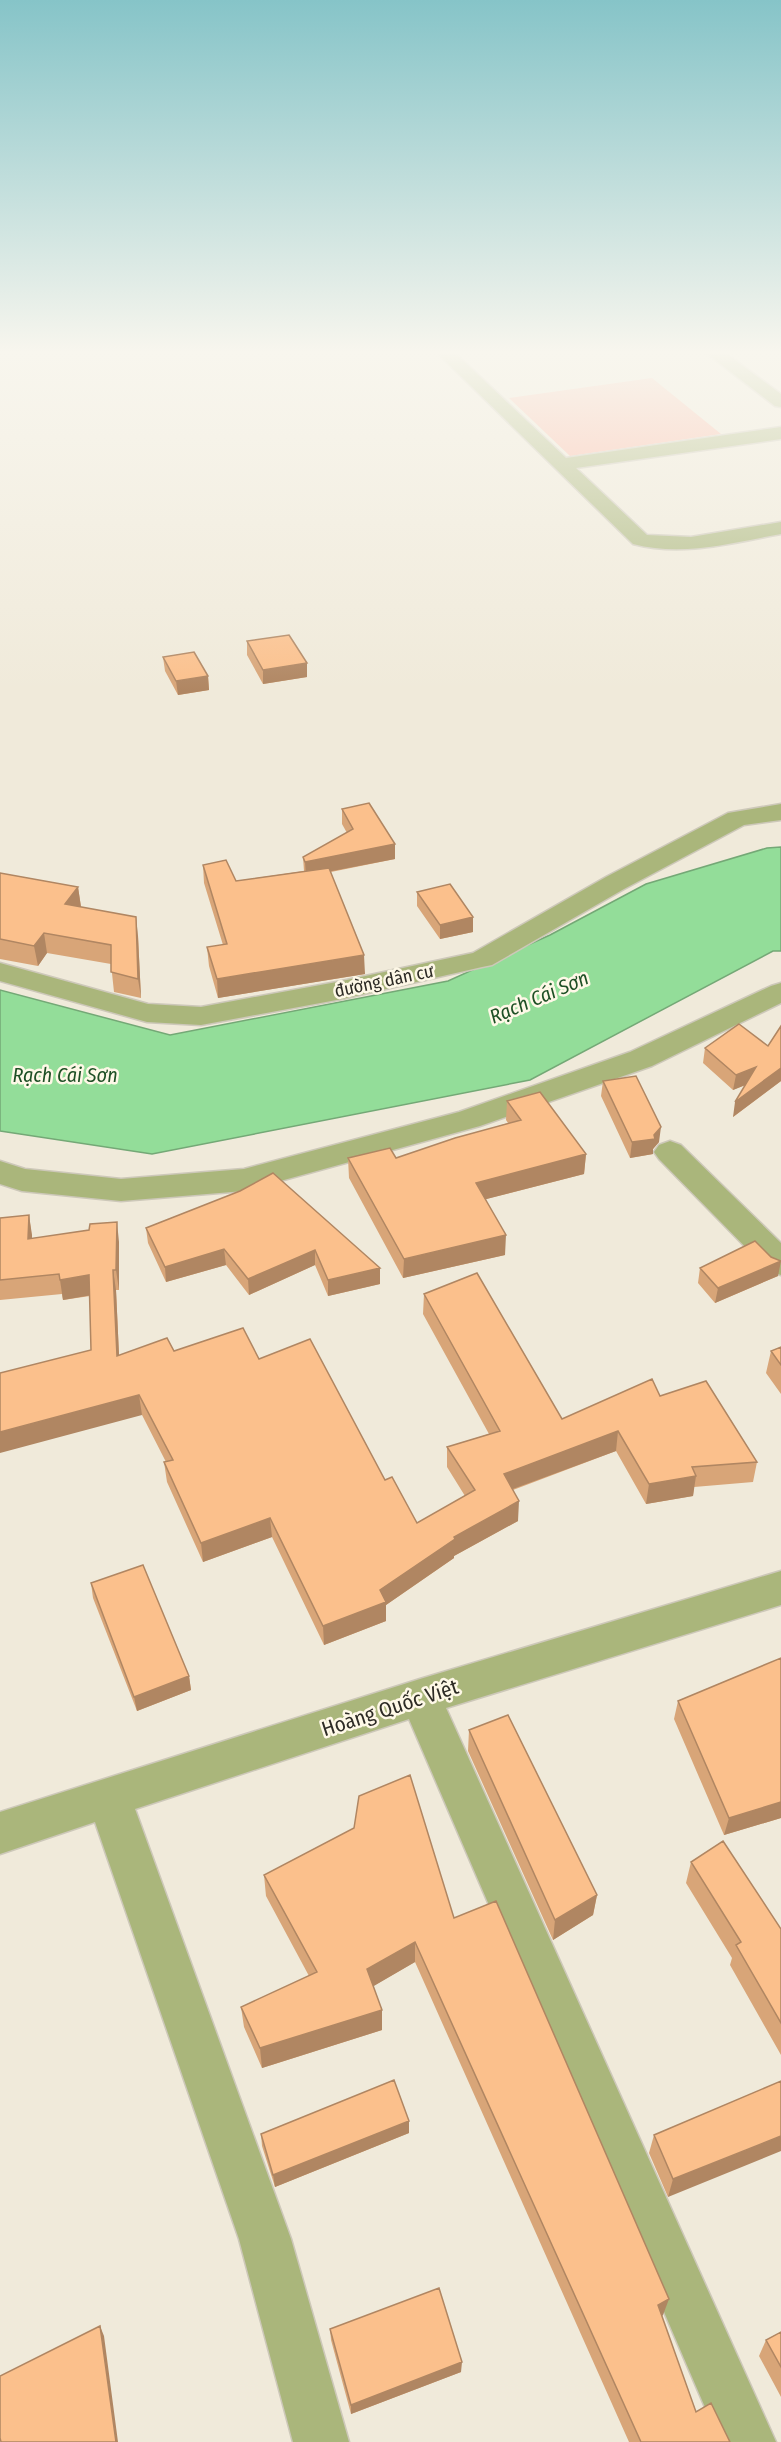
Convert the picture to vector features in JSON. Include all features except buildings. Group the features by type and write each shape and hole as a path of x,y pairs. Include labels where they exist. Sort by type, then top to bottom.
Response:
{"street":[{"path":"560,465 574,463"},
{"path":"560,465 633,534 640,540 652,544 680,544 781,528"},
{"name":"đường dân cư","path":"0,972 147,1012 201,1016 342,990 482,959 615,883 737,818 781,812"},
{"path":"0,1172 22,1180 121,1190 244,1180 469,1119 630,1063 781,992"},
{"path":"670,1152 781,1263"},
{"name":"Hoàng Quốc Việt","path":"0,1833 420,1697 781,1587"},
{"path":"420,1697 748,2442"},
{"path":"109,1799 265,2239 321,2442"}],"water":[{"name":"Rạch Cái Sơn","path":"781,847 781,951 773,951 530,1080 152,1154 0,1131 0,990 170,1035 448,981 550,935 646,884 767,848"}]}
